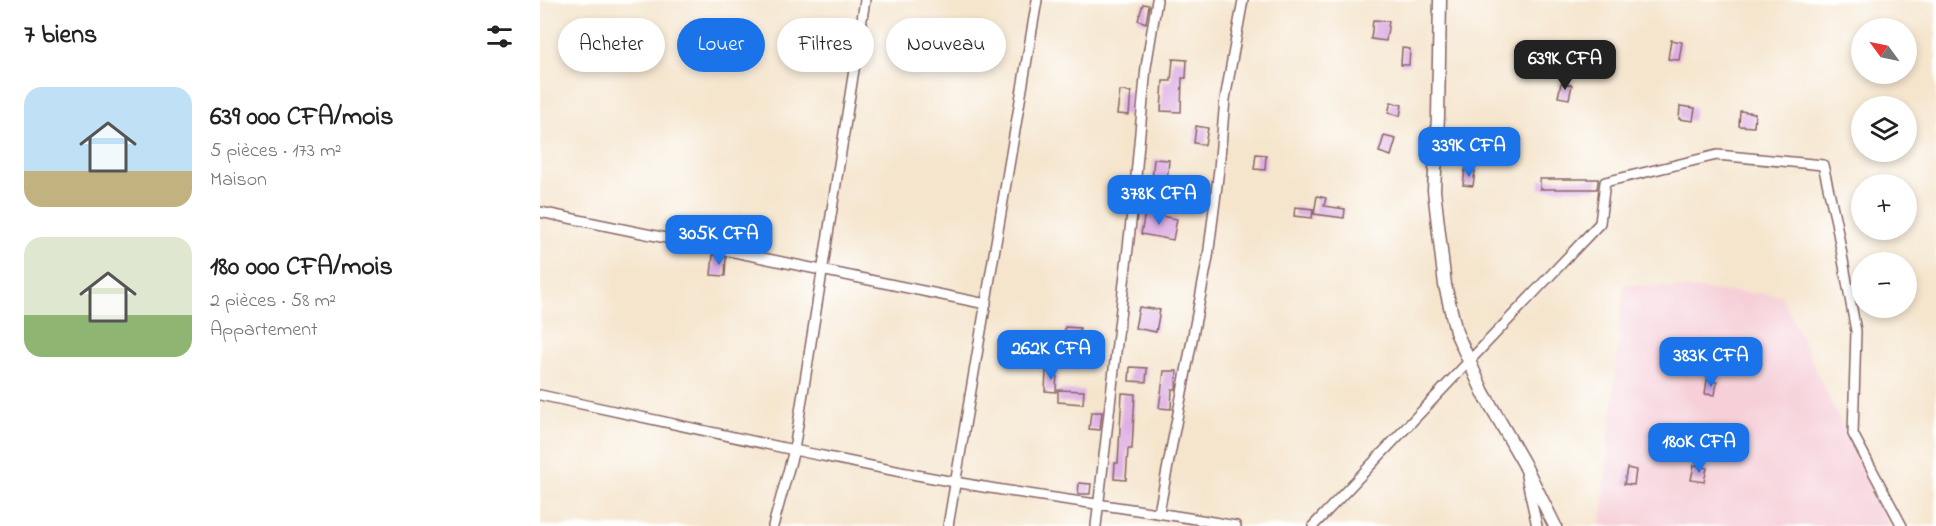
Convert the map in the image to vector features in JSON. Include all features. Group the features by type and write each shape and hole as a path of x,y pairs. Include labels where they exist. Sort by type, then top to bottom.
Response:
{"street":[{"path":"772,526 794,450 865,0"},
{"path":"948,526 1037,0"},
{"path":"1096,526 1136,188 1146,67 1158,0"},
{"path":"1159,512 1208,256 1220,169 1225,99 1243,0"},
{"path":"1440,0 1434,190 1445,285 1456,332 1483,392 1523,462 1555,526"},
{"path":"1313,526 1600,223 1605,182 1717,155 1823,165 1856,331 1853,434 1902,526"},
{"path":"540,212 986,304"},
{"path":"540,395 954,482 1099,506 1159,512 1236,526"},
{"path":"1523,462 1538,526"}],"shaded area":[{"path":"1624,284 1781,295 1889,526 1601,526"}],"building":[{"path":"1143,4 1149,5 1146,23 1138,20"},
{"path":"1373,20 1389,21 1386,41 1371,39"},
{"path":"1671,40 1682,42 1679,60 1668,59"},
{"path":"1402,48 1410,49 1409,65 1401,65"},
{"path":"1173,59 1187,60 1186,78 1182,78 1181,112 1161,111 1163,81 1171,81"},
{"path":"1561,83 1572,85 1569,99 1558,97"},
{"path":"1120,91 1131,92 1129,115 1117,114"},
{"path":"1391,102 1402,105 1400,116 1388,113"},
{"path":"1680,106 1695,108 1693,121 1679,119"},
{"path":"1740,111 1755,113 1754,127 1739,126"},
{"path":"1196,126 1208,128 1205,145 1194,143"},
{"path":"1384,136 1396,139 1391,156 1379,152"},
{"path":"1256,154 1266,155 1265,170 1254,169"},
{"path":"1154,159 1169,160 1167,182 1152,181"},
{"path":"1465,170 1475,171 1473,186 1463,185"},
{"path":"1540,179 1598,179 1598,182 1597,189 1540,189"},
{"path":"1317,196 1326,198 1324,206 1345,209 1344,218 1314,214"},
{"path":"1295,207 1313,209 1312,218 1294,216"},
{"path":"1145,213 1177,219 1173,240 1141,234"},
{"path":"713,255 726,257 725,276 711,275"},
{"path":"1139,307 1160,310 1156,332 1135,328"},
{"path":"1065,327 1080,328 1078,361 1063,360"},
{"path":"1130,367 1147,368 1146,382 1129,381"},
{"path":"1046,371 1057,371 1056,392 1045,391"},
{"path":"1164,371 1177,371 1176,389 1172,389 1171,409 1159,408"},
{"path":"1707,380 1717,382 1715,395 1705,394"},
{"path":"1058,390 1084,391 1083,404 1058,402"},
{"path":"1122,393 1135,394 1132,449 1128,449 1126,480 1114,479 1115,463 1118,463"},
{"path":"1091,412 1102,412 1100,430 1089,429"},
{"path":"1694,465 1707,468 1704,482 1691,480"},
{"path":"1627,468 1636,470 1634,485 1624,484"},
{"path":"1079,483 1091,484 1090,494 1078,494"}]}
